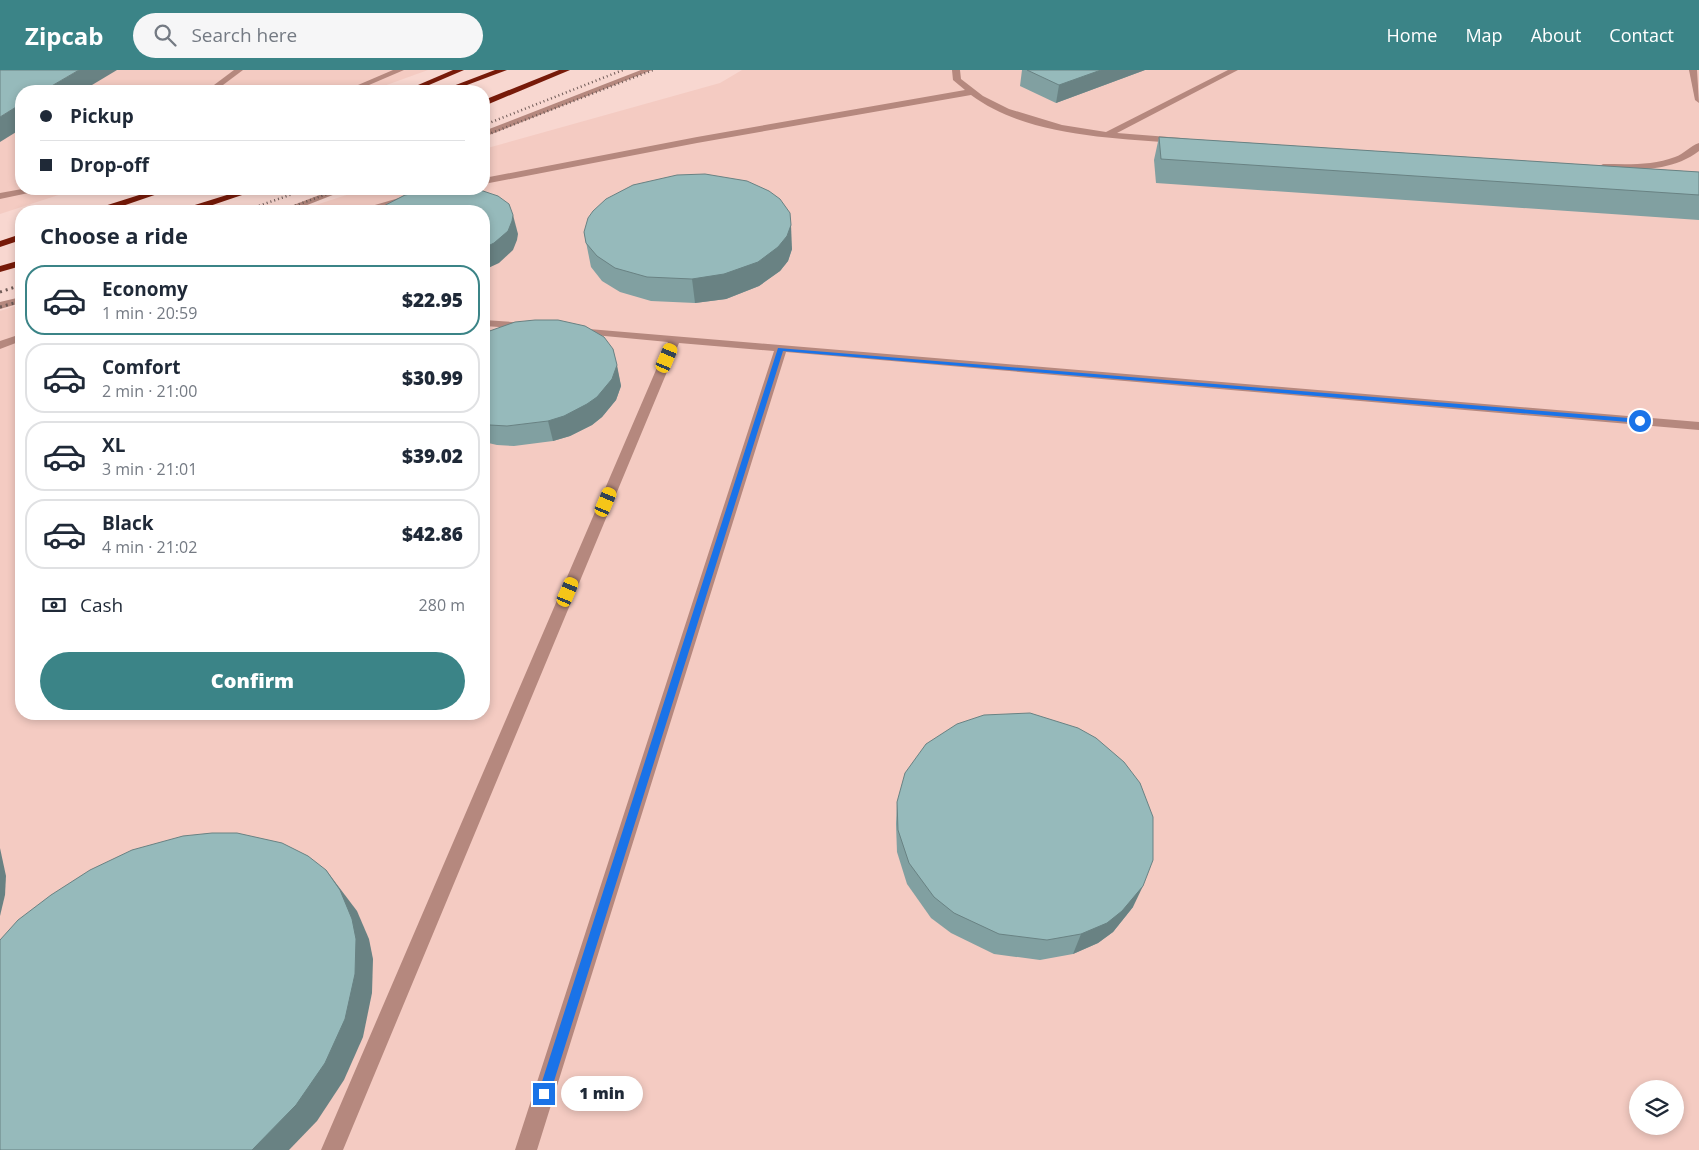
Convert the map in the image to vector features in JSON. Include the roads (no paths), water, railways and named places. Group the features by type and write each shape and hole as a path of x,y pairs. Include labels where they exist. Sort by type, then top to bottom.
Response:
{"highway":[{"path":"423,85 460,70"},
{"path":"461,85 503,70"},
{"path":"490,101 566,70"},
{"path":"118,205 148,195"},
{"path":"205,205 236,195"},
{"path":"0,244 15,239"},
{"path":"0,269 15,265"}],"street":[{"path":"218,85 239,70"},
{"path":"363,85 400,70"},
{"path":"490,132 648,70"},
{"path":"956,70 958,80 971,92 1002,109 1034,120 1069,129 1107,135 1186,141"},
{"path":"1107,135 1234,70"},
{"path":"1692,70 1699,100"},
{"path":"490,180 688,142 971,92"},
{"path":"1589,167 1626,167 1667,162 1690,154 1699,146"},
{"path":"0,196 15,193"},
{"path":"299,205 327,195"},
{"path":"385,205 416,196"},
{"path":"0,306 15,302"},
{"path":"490,324 541,328"},
{"path":"560,329 1699,426"},
{"path":"0,345 15,339"},
{"path":"332,1150 675,340"},
{"path":"526,1150 780,349"}],"railway":[{"path":"490,123 623,70"},
{"path":"490,134 653,70"},
{"path":"261,205 290,195"},
{"path":"297,205 324,195"},
{"path":"0,292 15,287"},
{"path":"0,307 15,303"}]}
